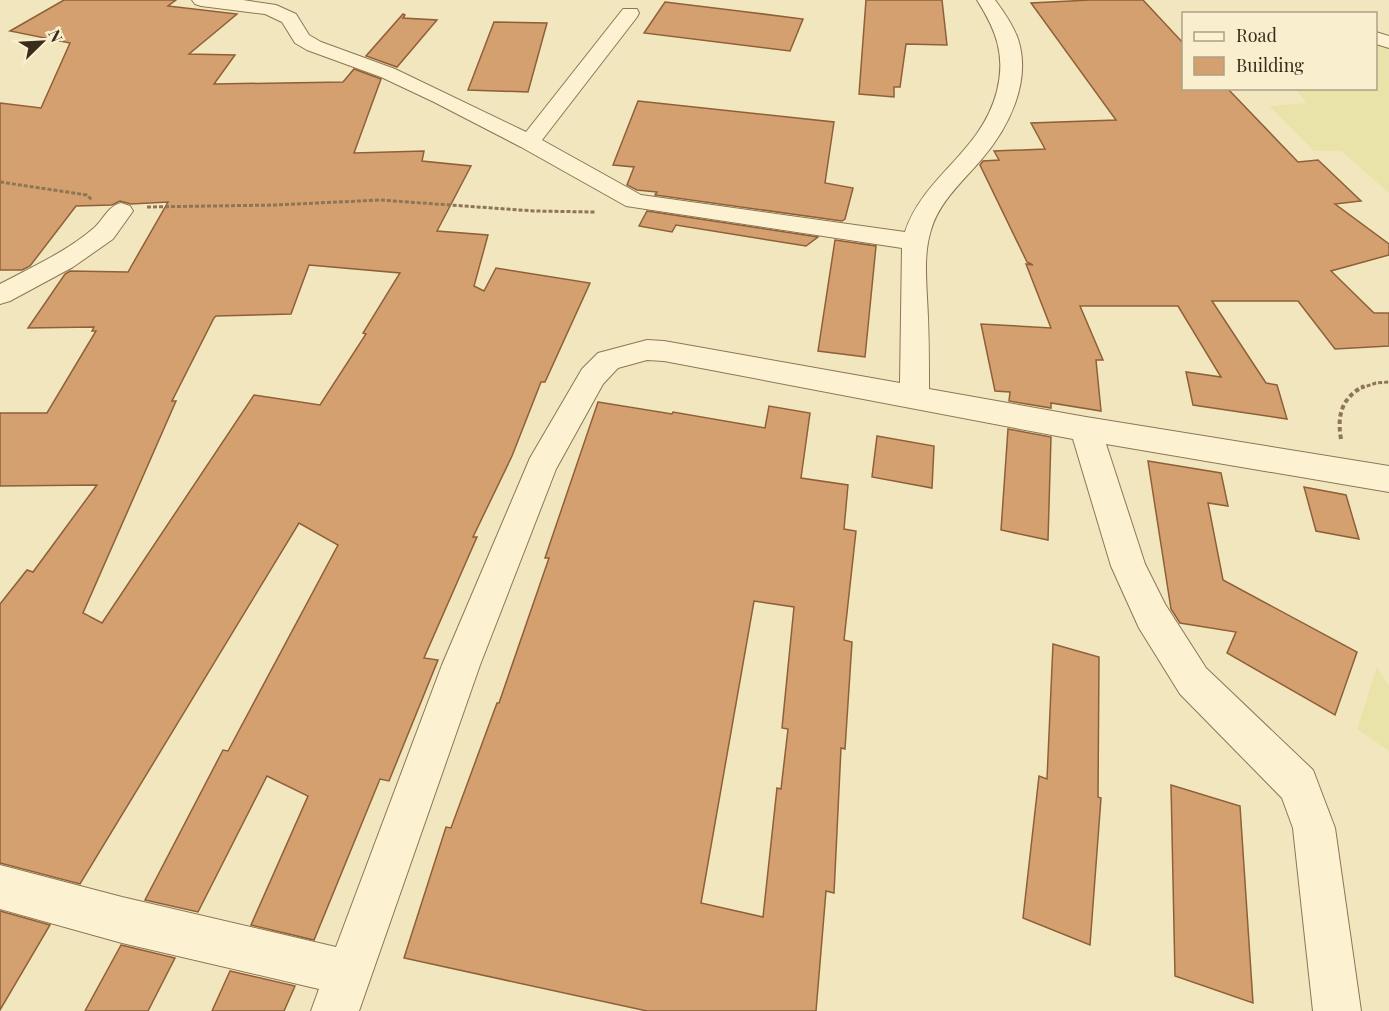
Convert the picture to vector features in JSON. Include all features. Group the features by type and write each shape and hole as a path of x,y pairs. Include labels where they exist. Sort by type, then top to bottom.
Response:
{"street":[{"path":"201,0 278,12 289,18 302,39 314,46 388,73 529,142 635,201 915,242"},
{"path":"914,396 915,242 922,219 957,172 994,130 1006,105 1012,52 1007,34 986,0"},
{"path":"529,142 630,13"},
{"path":"0,295 64,261 104,233 121,211"},
{"path":"0,887 122,920 342,992 461,665 541,467 592,377 608,360 627,354 646,350 664,351 1086,429 1389,479"},
{"path":"1086,429 1128,566 1152,616 1193,681 1298,785 1314,828 1336,1011"}],"path":[{"path":"0,182 87,195 99,208 121,211 147,207 275,205 380,200 579,214 609,211 635,201"},
{"path":"1350,472 1337,428 1338,410 1345,399 1360,389 1378,382 1389,382"}],"shaded area":[{"path":"1377,42 1389,47 1389,193 1341,151 1314,151 1269,106 1306,103 1297,90 1377,90"},
{"path":"1377,667 1389,686 1389,751 1357,729"}],"building":[{"path":"64,0 176,0 168,6 237,14 189,54 235,55 214,84 343,82 354,69 381,79 354,153 424,151 422,161 471,166 437,231 488,235 474,286 484,291 496,268 590,283 545,382 541,382 512,456 473,537 477,537 424,658 438,660 389,781 380,779 314,940 251,925 308,796 267,776 198,912 145,900 223,750 228,751 338,545 299,523 80,884 0,863 0,604 27,570 33,572 97,485 0,486 0,413 47,413 96,331 92,331 94,327 28,328 65,274 70,271 128,272 168,202 131,204 120,201 112,205 76,206 30,266 22,270 0,270 0,103 41,108 70,43 10,31","holes":["309,265 400,273 363,333 366,334 320,405 254,395 102,623 83,613 176,401 172,401 214,318 216,316 291,314"]},
{"path":"866,0 942,0 947,45 906,44 900,87 894,87 894,97 859,94"},
{"path":"1143,0 1182,42 1182,90 1229,90 1298,162 1318,160 1361,201 1335,204 1389,244 1389,255 1331,271 1374,313 1389,313 1389,346 1335,349 1298,301 1212,301 1266,383 1277,385 1287,419 1193,405 1186,372 1221,377 1178,306 1080,306 1103,360 1096,360 1101,411 1051,403 1051,408 1009,401 1010,392 995,391 981,324 1051,328 1026,264 1033,265 1027,262 980,165 983,161 999,160 994,151 1045,149 1031,123 1116,120 1031,3"},
{"path":"665,2 803,19 790,51 644,33"},
{"path":"403,14 405,15 403,18 437,20 397,67 366,56"},
{"path":"494,22 547,23 528,92 468,90"},
{"path":"638,101 834,122 825,183 853,188 845,219 842,221 655,195 657,192 637,190 627,185 634,167 613,165"},
{"path":"647,211 818,237 806,246 676,225 672,232 639,226"},
{"path":"835,240 876,246 865,357 818,351"},
{"path":"598,402 765,428 769,406 810,413 801,478 848,485 844,529 856,531 844,640 852,642 845,749 841,748 834,893 826,891 816,1011 647,1011 404,958 446,827 451,828 497,703 499,703 549,558 545,558","holes":["754,601 794,607 782,728 788,729 781,789 777,788 763,917 701,903"]},
{"path":"1008,429 1051,437 1048,540 1001,530"},
{"path":"877,436 934,446 932,488 872,477"},
{"path":"1148,461 1221,473 1228,506 1208,503 1223,580 1357,652 1335,715 1227,653 1236,632 1180,623 1171,609"},
{"path":"1304,487 1346,495 1359,539 1316,531"},
{"path":"1053,644 1099,657 1098,797 1101,798 1090,945 1023,918 1039,776 1047,779"},
{"path":"1171,785 1240,806 1253,1003 1175,976"},
{"path":"0,911 50,925 0,1010"},
{"path":"121,945 175,958 148,1011 85,1011"},
{"path":"230,971 295,986 284,1011 212,1011"}]}
